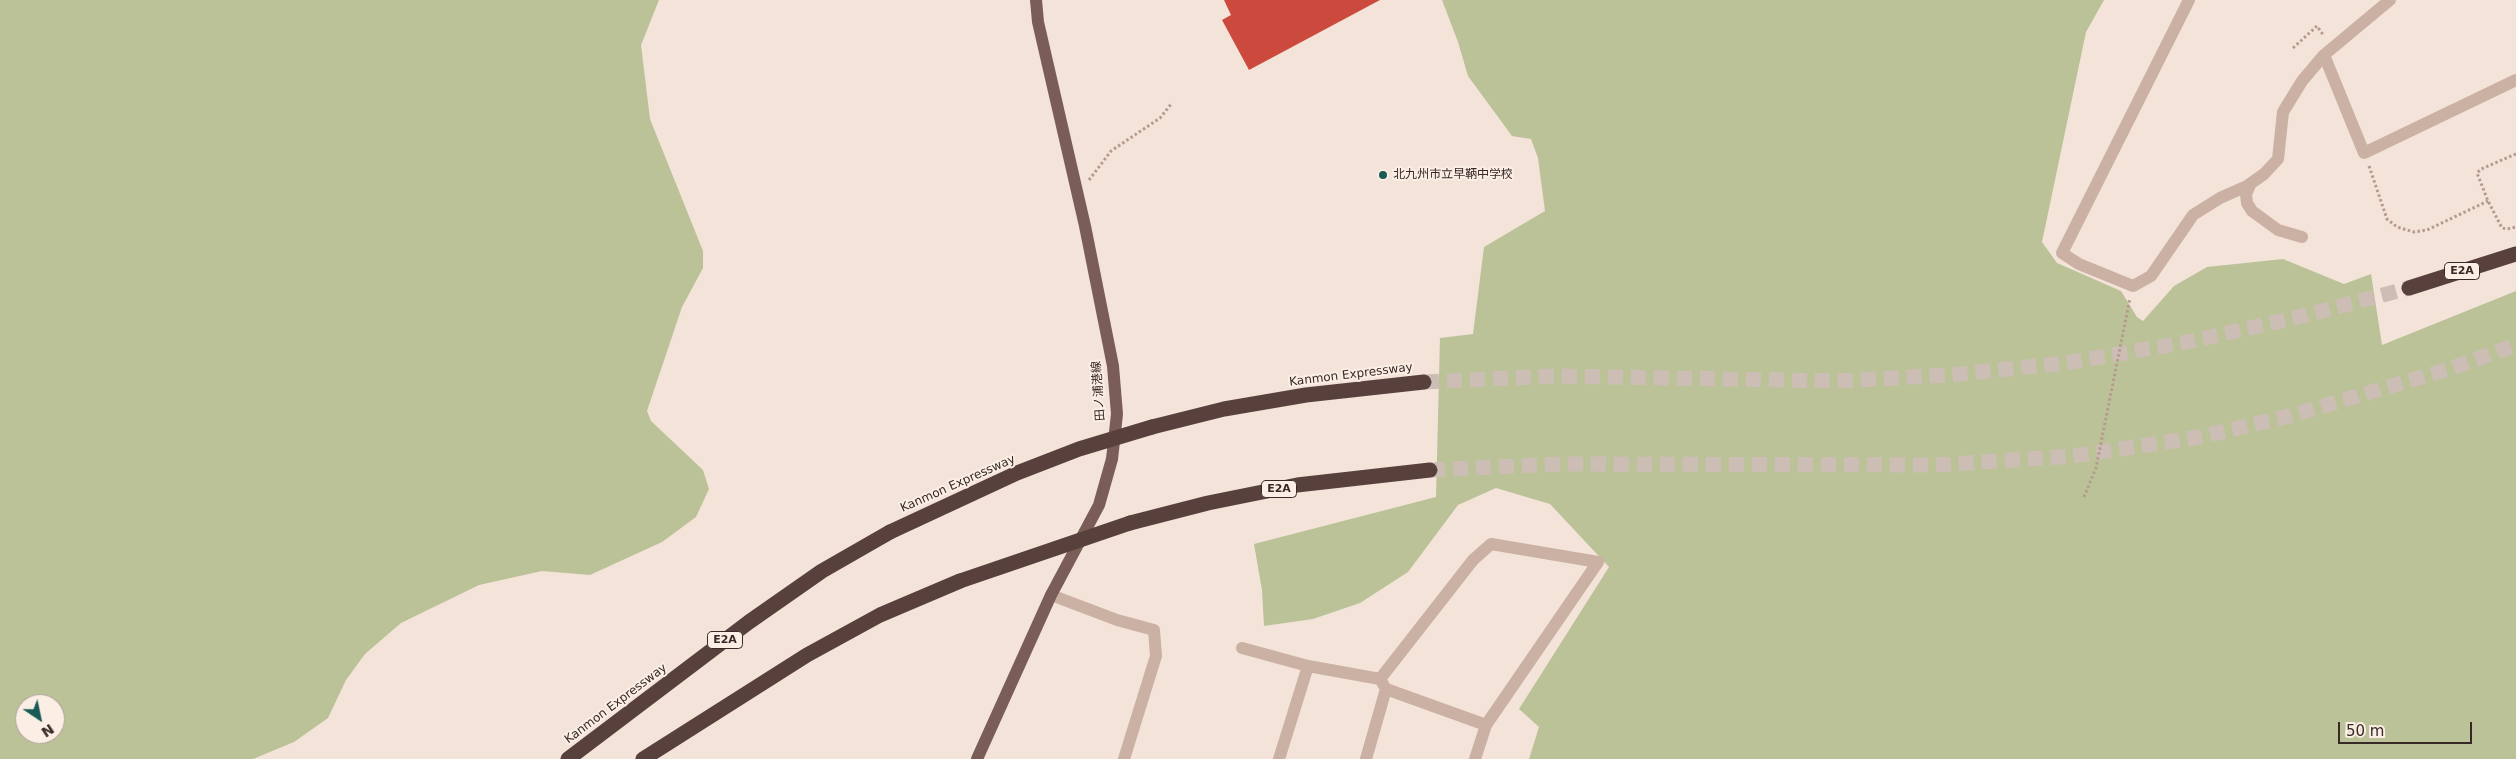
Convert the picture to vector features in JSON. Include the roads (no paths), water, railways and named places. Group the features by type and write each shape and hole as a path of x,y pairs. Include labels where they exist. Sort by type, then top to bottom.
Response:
{"highway":[{"name":"E2A","path":"2409,288 2516,254"},
{"name":"Kanmon Expressway","path":"568,759 749,622 822,572 890,532 1017,473 1080,449 1152,426 1224,409 1306,395 1424,382"},
{"name":"E2A","path":"643,759 807,655 880,615 960,581 1130,523 1208,503 1297,485 1430,470"}],"main road":[{"name":"田ノ浦港線","path":"977,759 1051,595 1098,505 1112,459 1117,414 1113,366 1076,188 1038,22 1036,0"}],"street":[{"path":"2189,0 2062,253 2079,264 2133,286 2151,276 2193,215 2251,183 2264,174 2278,159 2283,112 2302,81 2328,52 2388,1"},
{"path":"2328,52 2364,153 2516,80"},
{"path":"2251,183 2246,194 2247,203 2252,211 2278,230 2302,237"},
{"path":"1366,759 1383,684 1473,560 1491,544 1598,562 1486,725 1475,759"},
{"path":"1051,595 1117,620 1154,630 1156,656 1124,759"},
{"path":"1242,648 1383,684 1486,725"},
{"path":"1279,759 1308,666"}],"tunnel":[{"path":"1424,382 1555,376 1837,381 1950,375 2066,363 2187,342 2299,317 2409,288"},
{"path":"1430,470 1560,464 1934,465 2073,456 2194,438 2286,417 2449,369 2516,345"}],"place":[{"name":"北九州市立早鞆中学校","path":"1383,175"}]}
